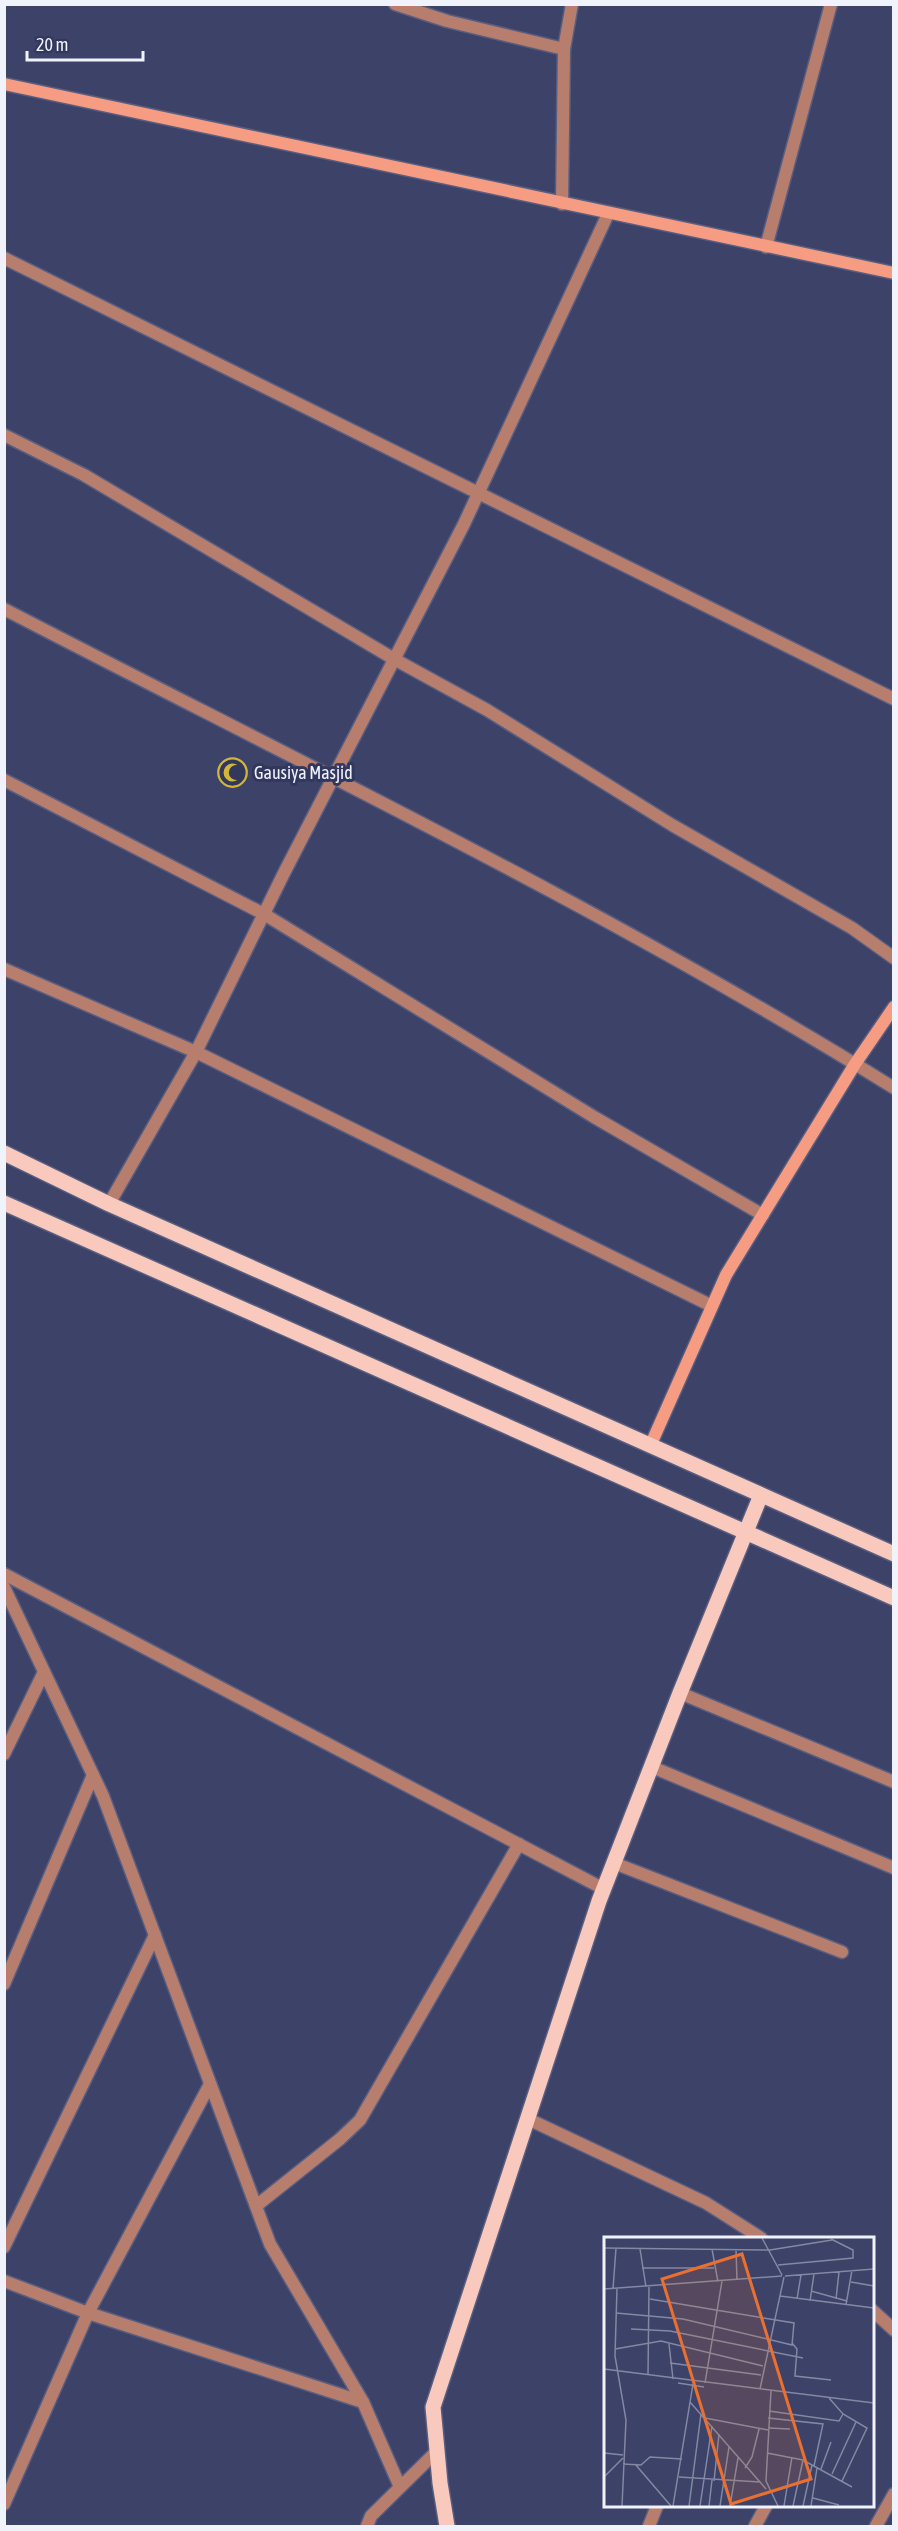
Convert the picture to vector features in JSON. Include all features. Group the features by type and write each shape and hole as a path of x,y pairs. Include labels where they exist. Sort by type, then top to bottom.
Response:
{"main road":[{"path":"4,84 894,273"},
{"path":"651,1444 710,1305 855,1064 894,1007"},
{"path":"4,1153 109,1204 894,1554"},
{"path":"4,1203 894,1598"},
{"path":"447,2526 436,2451 433,2407 604,1888 761,1495"}],"street":[{"path":"395,4 447,21 564,49"},
{"path":"562,204 564,49 572,4"},
{"path":"766,247 831,4"},
{"path":"109,1204 196,1052 332,778 479,492 608,214"},
{"path":"4,258 894,699"},
{"path":"4,435 84,475 394,659 487,710 672,825 852,928 894,958"},
{"path":"4,609 332,778 721,985 894,1088"},
{"path":"4,780 264,914 594,1117 763,1215"},
{"path":"4,969 196,1052 710,1305"},
{"path":"4,1575 604,1888"},
{"path":"4,1587 93,1775 270,2244 363,2402 400,2487"},
{"path":"4,1754 44,1672"},
{"path":"680,1693 894,1782"},
{"path":"652,1767 894,1868"},
{"path":"4,1984 93,1775"},
{"path":"256,2206 340,2139 360,2120 519,1844"},
{"path":"614,1863 842,1952"},
{"path":"4,2247 155,1935"},
{"path":"4,2504 88,2313 210,2084"},
{"path":"528,2119 706,2203 759,2237"},
{"path":"4,2281 88,2313 363,2402"},
{"path":"874,2312 894,2330"},
{"path":"367,2526 371,2516 436,2451"},
{"path":"876,2526 894,2494"},
{"path":"649,2526 656,2507"},
{"path":"755,2526 765,2507"}],"place":[{"name":"Gausiya Masjid","path":"233,772"}]}
